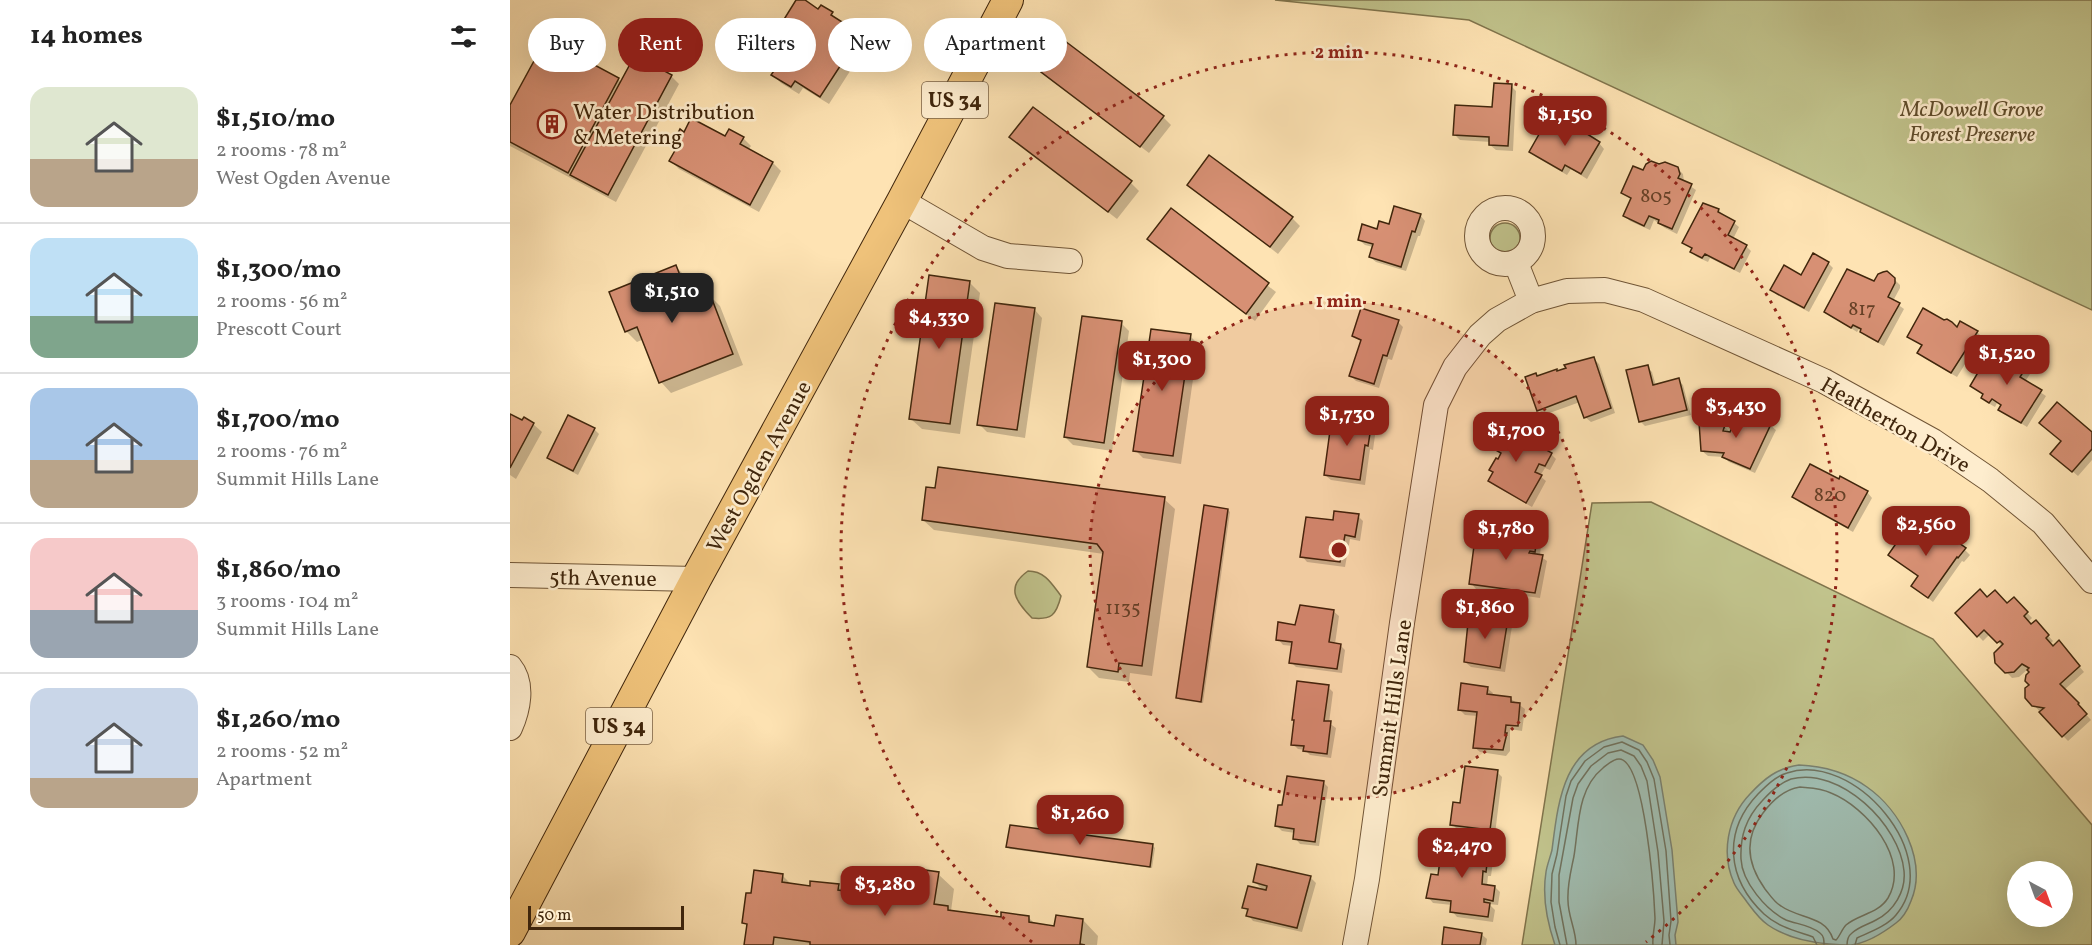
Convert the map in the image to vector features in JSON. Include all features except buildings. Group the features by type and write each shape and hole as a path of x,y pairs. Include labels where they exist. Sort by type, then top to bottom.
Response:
{"main road":[{"name":"West Ogden Avenue","path":"510,932 696,579 902,201 1008,0"}],"street":[{"path":"902,201 983,248 1008,256 1070,261"},
{"path":"1516,263 1531,301"},
{"name":"Heatherton Drive","path":"1531,301 1567,291 1605,291 1644,300 1824,381 1933,441 1990,480 2043,523 2092,581"},
{"name":"Summit Hills Lane","path":"1355,945 1367,879 1402,623 1436,405 1455,367 1480,335 1497,320 1531,301"},
{"name":"5th Avenue","path":"510,575 696,579"},
{"path":"510,667 514,672 519,692 510,728"}],"green space":[{"name":"McDowell Grove Forest Preserve","path":"1275,0 2092,0 2092,310 1469,20"},
{"path":"1505,223 1516,227 1520,238 1516,249 1505,253 1494,249 1490,238 1494,227"},
{"path":"1651,502 1933,639 2092,825 2092,945 1522,945 1592,503"},
{"path":"1028,571 1044,576 1061,596 1055,612 1048,617 1032,618 1021,606 1015,594 1017,583"}],"water":[{"path":"1623,736 1643,745 1660,777 1672,850 1678,922 1675,935 1676,945 1555,945 1546,909 1545,881 1561,795 1567,778 1587,750 1603,741"},
{"path":"1799,765 1835,771 1867,787 1890,809 1908,838 1916,870 1910,904 1899,921 1863,942 1851,945 1819,943 1787,935 1777,930 1759,917 1738,891 1730,872 1728,837 1731,825 1742,804 1766,779 1784,769"}],"place":[{"name":"Water Distribution & Metering","path":"552,124"}]}
